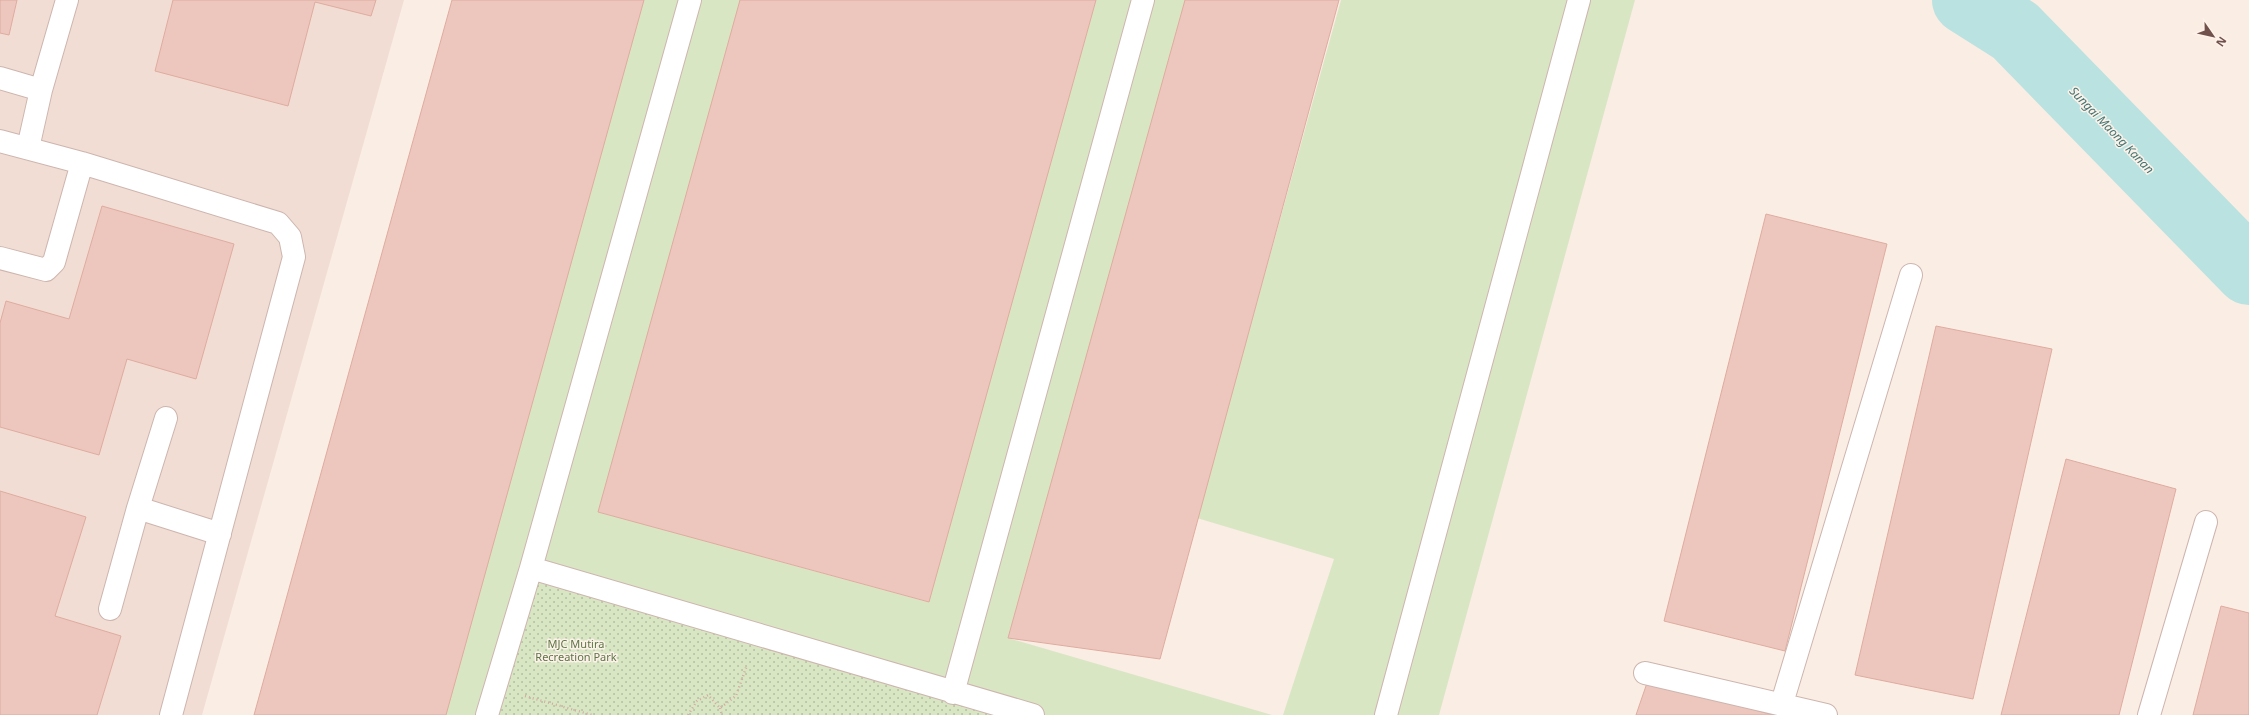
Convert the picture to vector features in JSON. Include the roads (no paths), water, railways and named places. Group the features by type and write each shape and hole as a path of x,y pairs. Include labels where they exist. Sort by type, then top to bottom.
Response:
{"street":[{"path":"28,148 41,90 66,0"},
{"path":"487,715 531,568 690,0"},
{"path":"953,693 1143,0"},
{"path":"1386,715 1579,0"},
{"path":"0,78 41,90"},
{"path":"0,141 82,163 278,223 290,237 294,257 171,715"},
{"path":"0,258 46,270 54,262 82,163"},
{"path":"1782,703 1912,276"},
{"path":"110,609 138,508 166,418"},
{"path":"138,508 220,534"},
{"path":"2149,715 2206,522"},
{"path":"531,568 953,693 1033,715"},
{"path":"1645,673 1782,703 1826,715"}],"waterway":[{"name":"Sungai Maong Kanan","path":"1966,0 2015,31 2249,271"}],"park label":[{"name":"MJC Mutira Recreation Park","path":"576,649"}]}
